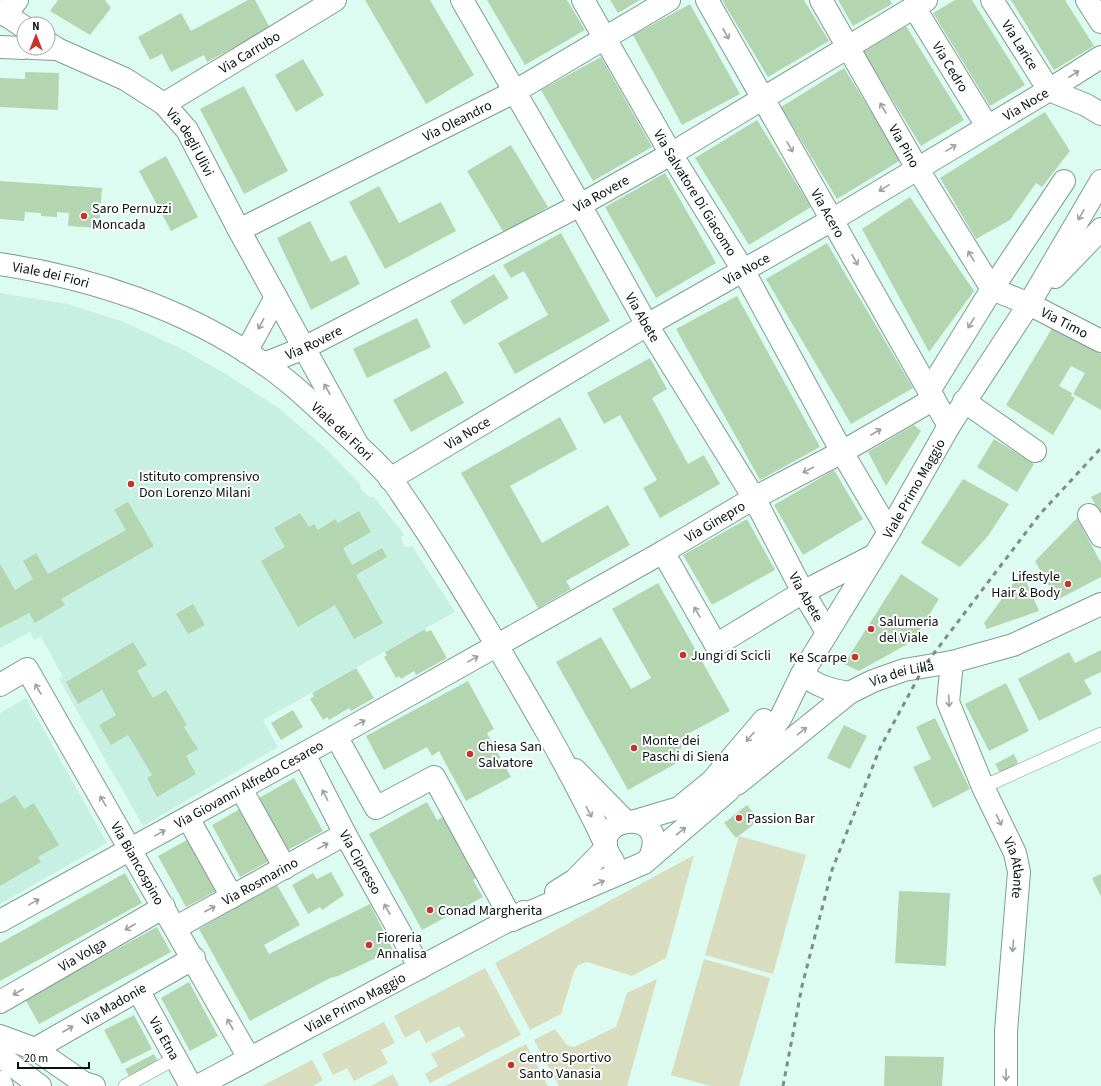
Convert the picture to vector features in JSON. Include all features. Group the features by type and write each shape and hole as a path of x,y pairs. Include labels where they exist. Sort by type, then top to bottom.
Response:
{"street":[{"name":"Via Carrubo","path":"164,104 334,0"},
{"name":"Via Abete","path":"462,0 580,205 647,326 754,498 803,592 827,632"},
{"name":"Via Salvatore Di Giacomo","path":"584,0 671,154 743,270 842,452 889,532"},
{"name":"Via Oleandro","path":"239,230 514,92 669,0"},
{"name":"Via Acero","path":"707,0 949,426"},
{"name":"Via Pino","path":"821,0 917,168 992,289"},
{"name":"Via Larice","path":"992,0 1049,90"},
{"path":"1087,0 1101,22"},
{"name":"Via Rovere","path":"264,364 304,348 580,205 671,154 920,4"},
{"name":"Via Cedro","path":"920,4 987,126"},
{"path":"7,9 16,19"},
{"path":"0,47 16,48"},
{"name":"Via degli Ulivi","path":"56,48 125,79 164,104 187,130 239,230 359,447"},
{"name":"Via Noce","path":"390,479 647,326 832,220 1049,90 1101,57"},
{"path":"1049,90 1086,105 1101,114"},
{"path":"931,395 992,289 1064,181"},
{"path":"1029,304 1101,181"},
{"path":"1029,304 1101,229"},
{"name":"Viale dei Fiori","path":"0,264 35,269 90,284 165,309 246,352 303,394 359,447 390,479 426,530 497,646 558,753"},
{"name":"Via Timo","path":"992,289 1029,304 1101,341"},
{"path":"246,352 276,297"},
{"name":"Viale Primo Maggio","path":"802,674 889,532 964,401 1029,304"},
{"name":"Via Ginepro","path":"497,646 663,552 754,498 842,452 931,395"},
{"path":"964,401 1035,451"},
{"path":"1089,515 1101,536"},
{"path":"663,552 716,645 803,592 873,556"},
{"name":"Via dei Lillà","path":"728,791 849,693 873,681 904,670 952,662 1013,645 1101,604"},
{"name":"Via Giovanni Alfredo Cesareo","path":"0,921 131,850 497,646"},
{"name":"Via Atlante","path":"952,662 948,702 983,787 1015,853 1019,872 1006,1031 1006,1086"},
{"name":"Via Biancospino","path":"0,685 27,669 175,928 194,958 249,1058"},
{"path":"802,674 814,684 829,690 849,693"},
{"path":"512,920 643,862 728,791 781,717 802,674"},
{"path":"512,920 575,880 606,846 606,839 611,830 630,821 679,808 712,781 802,674"},
{"path":"336,736 376,808 434,777 512,920"},
{"path":"558,753 630,821 645,826 652,834 654,845 643,862 625,867 616,864 610,857 606,846 558,753"},
{"name":"Via Cipresso","path":"304,754 345,834 420,968"},
{"path":"241,789 285,868"},
{"path":"188,818 232,897"},
{"name":"Via Rosmarino","path":"175,928 345,834"},
{"name":"Via Volga","path":"0,1002 164,907"},
{"name":"Viale Primo Maggio","path":"198,1086 512,920"},
{"name":"Via Madonie","path":"35,1049 194,958"},
{"name":"Via Etna","path":"138,990 192,1086"},
{"path":"0,1036 35,1049 84,1083 94,1086"},
{"path":"0,1056 40,1086"},
{"path":"0,1082 2,1086"}],"lane":[{"path":"983,787 1101,734"},
{"path":"125,1086 176,1058"}],"shaded area":[{"path":"0,293 68,304 124,322 184,350 229,376 280,409 324,447 361,485 360,488 369,497 374,497 404,534 401,539 405,547 412,546 455,612 263,720 278,747 143,826 59,679 63,677 41,637 34,640 30,632 0,648"},
{"path":"26,698 107,843 0,904 0,713"},
{"path":"739,836 806,855 773,974 705,955"},
{"path":"694,855 666,958 632,976 587,962 578,965 574,972 561,1014 530,1030 495,963"},
{"path":"704,959 770,978 739,1086 710,1086 671,1075"},
{"path":"485,968 521,1035 430,1083 425,1074 438,1066 431,1054 465,1036 459,1026 426,1043 419,1030 405,1038 394,1016"},
{"path":"657,979 627,1086 559,1086 534,1040 555,1029 567,1045 574,1047 616,1027 627,993"},
{"path":"384,1022 395,1043 381,1050 388,1063 354,1081 347,1068 333,1075 322,1054"},
{"name":"Centro Sportivo Santo Vanasia","path":"526,1044 548,1086 445,1086"},
{"path":"312,1060 323,1080 313,1086 262,1086"},
{"path":"393,1074 399,1086 371,1086"}],"building":[{"path":"58,0 105,0 111,8 90,35 50,11"},
{"path":"248,0 255,0 270,28 207,62 204,55 171,72 162,54 150,60 138,37 181,13 191,31"},
{"path":"365,0 430,0 474,75 426,104"},
{"path":"487,0 567,0 585,30 525,65"},
{"path":"610,0 640,0 618,13"},
{"path":"722,0 804,0 829,41 768,77"},
{"path":"838,0 890,0 892,4 853,26"},
{"path":"955,0 972,0 1025,85 990,106 933,13"},
{"path":"1011,0 1065,0 1094,46 1054,70"},
{"path":"690,4 740,94 682,125 633,35"},
{"path":"906,26 964,120 921,146 863,52"},
{"path":"601,57 652,147 593,181 541,90"},
{"path":"303,59 324,95 296,112 275,75"},
{"path":"844,68 901,160 837,199 781,107"},
{"path":"25,72 59,73 58,110 0,107 0,78 25,79"},
{"path":"244,86 288,171 244,194 200,109"},
{"path":"1045,112 1070,151 1042,187 1036,183 1010,220 976,239 940,178"},
{"path":"757,120 811,207 749,245 695,158"},
{"path":"511,145 548,207 504,233 467,171"},
{"path":"166,156 198,217 171,231 139,171"},
{"path":"665,173 716,263 656,298 605,207"},
{"path":"0,181 102,188 99,228 68,226 69,213 57,212 57,217 41,216 41,213 25,212 24,221 0,219"},
{"path":"379,186 399,223 441,202 456,231 385,269 349,202"},
{"path":"910,197 974,291 929,352 862,229"},
{"path":"310,221 331,262 346,255 360,284 311,310 277,238"},
{"path":"561,233 610,321 515,374 498,343 548,315 524,271 511,278 503,265"},
{"path":"827,243 913,388 851,424 766,279"},
{"path":"494,274 509,298 464,325 450,301"},
{"path":"737,296 820,447 760,480 676,329"},
{"path":"417,318 431,347 367,378 353,349"},
{"path":"1054,325 1101,354 1101,410 1073,394 1085,373 1071,366 1059,386 1072,393 1071,396 1075,398 1053,435 1006,405"},
{"path":"650,358 667,389 652,398 688,464 704,455 720,484 660,518 643,488 657,480 620,415 604,424 587,393"},
{"path":"446,371 464,403 411,432 393,400"},
{"path":"560,417 577,449 510,486 542,543 608,505 630,545 566,581 571,589 538,608 461,473"},
{"path":"914,425 921,431 886,486 868,452"},
{"path":"994,439 1034,464 1017,492 977,467"},
{"path":"834,470 863,519 803,555 774,505"},
{"path":"963,479 1009,504 988,536 960,567 921,543"},
{"path":"1101,492 1101,514 1091,497"},
{"path":"128,502 154,546 61,599 65,605 35,623 29,613 0,628 0,564 15,590 33,579 23,561 36,553 48,574 126,530 114,510"},
{"path":"359,511 371,532 343,548 352,565 382,548 387,557 356,575 383,623 354,639 335,605 298,627 261,561 285,547 274,528 300,513 309,527 314,524 318,530 335,519 338,523"},
{"path":"1077,518 1101,563 1101,577 1057,600 1035,561"},
{"path":"747,519 775,570 712,605 683,555"},
{"path":"1022,572 1039,611 987,629 984,623"},
{"path":"901,574 939,599 913,641 859,671 844,664"},
{"path":"658,583 730,711 686,735 675,764 628,790 556,662 601,637 631,689 651,678 612,609"},
{"path":"193,604 205,625 188,634 176,614"},
{"path":"425,629 426,632 431,630 447,658 416,675 414,671 401,679 399,676 396,678 384,657 387,655 385,652"},
{"path":"133,642 147,665 137,671 153,698 166,690 187,725 184,727 198,749 186,756 196,774 157,797 147,778 152,775 128,735 111,745 99,725 116,715 102,690 78,704 66,682"},
{"path":"1101,650 1101,672 1084,680 1092,694 1039,721 1018,679 1069,652 1075,663"},
{"path":"356,668 374,698 351,711 349,708 329,720 327,717 323,720 310,699 314,696 312,693"},
{"path":"468,681 494,729 487,733 511,777 466,801 439,751 432,756 427,747 384,770 366,736"},
{"path":"1006,683 1029,731 989,751 965,704"},
{"path":"293,710 303,727 281,740 271,723"},
{"path":"935,718 970,789 933,808 913,767 931,759 916,727"},
{"path":"844,725 867,736 850,769 827,758"},
{"path":"1014,754 1018,763 1000,773 995,764"},
{"path":"294,778 323,831 288,850 259,798"},
{"path":"15,795 24,809 34,803 59,845 38,857 41,862 0,886 0,804"},
{"path":"427,802 437,820 443,817 476,878 473,880 483,897 422,930 369,834"},
{"path":"747,805 759,820 736,838 724,823"},
{"path":"240,809 269,861 240,877 212,825"},
{"path":"187,840 216,891 186,907 158,856"},
{"path":"331,872 344,895 322,910 320,907 308,914 292,885 313,873 317,879"},
{"path":"125,873 142,903 0,981 0,943"},
{"path":"1101,874 1101,897 1092,878"},
{"path":"277,885 300,925 264,945 269,954 370,904 393,950 338,976 330,978 250,1021 199,929"},
{"path":"899,891 950,893 946,966 895,963"},
{"path":"157,927 171,952 39,1024 25,999"},
{"path":"189,982 218,1036 190,1051 161,998"},
{"path":"134,1015 152,1049 122,1064 104,1030"},
{"path":"154,1054 163,1071 134,1086 125,1069"},
{"path":"885,1056 944,1057 942,1086 884,1086"}],"railway":[{"path":"783,1086 802,986 832,870 880,748 925,665 1040,514 1101,448"}],"place":[{"name":"Saro Pernuzzi Moncada","path":"84,216"},
{"name":"Istituto comprensivo Don Lorenzo Milani","path":"131,484"},
{"name":"Lifestyle Hair & Body","path":"1068,584"},
{"name":"Salumeria del Viale","path":"871,629"},
{"name":"Jungi di Scicli","path":"683,655"},
{"name":"Ke Scarpe","path":"855,657"},
{"name":"Monte dei Paschi di Siena","path":"634,748"},
{"name":"Chiesa San Salvatore","path":"470,754"},
{"name":"Passion Bar","path":"739,818"},
{"name":"Conad Margherita","path":"430,910"},
{"name":"Fioreria Annalisa","path":"369,945"},
{"name":"Centro Sportivo Santo Vanasia","path":"511,1065"}]}
